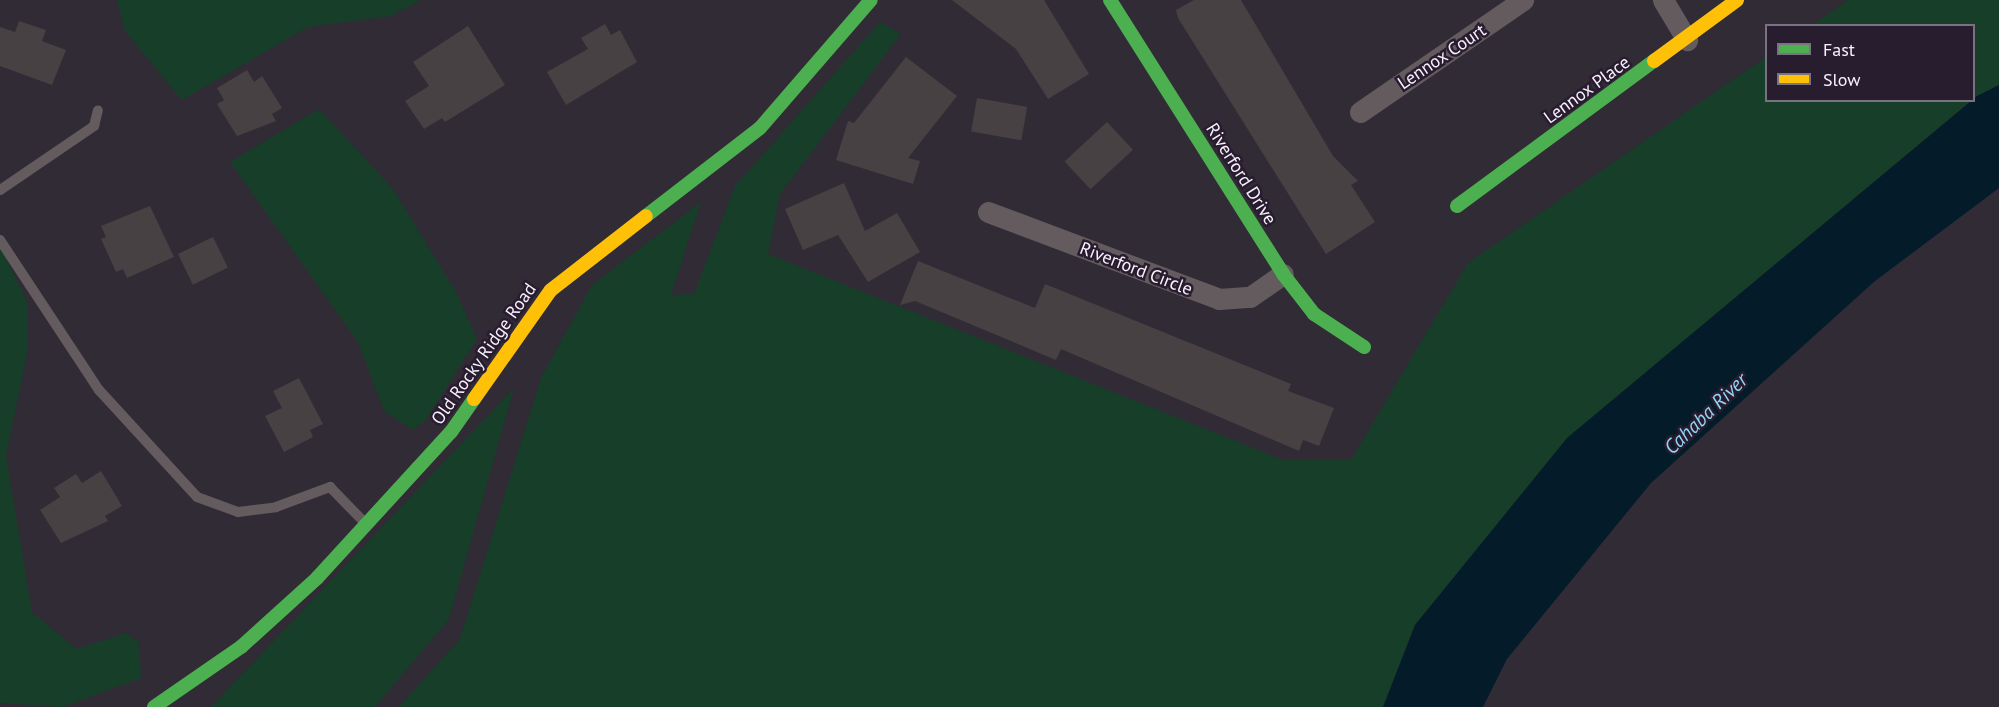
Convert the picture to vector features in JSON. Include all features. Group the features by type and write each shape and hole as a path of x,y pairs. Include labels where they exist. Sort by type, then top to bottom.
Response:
{"street":[{"name":"Old Rocky Ridge Road","path":"154,707 241,647 369,526 451,432 551,290 760,128 871,0"},
{"name":"Riverford Drive","path":"1110,0 1283,274 1314,314 1364,347"},
{"name":"Lennox Court","path":"1360,112 1523,0"},
{"path":"1663,0 1687,40"},
{"name":"Lennox Place","path":"1457,206 1687,40 1737,0"},
{"name":"Riverford Circle","path":"988,212 1219,299 1250,297 1283,274"}],"lane":[{"path":"0,190 94,126 98,110"},
{"path":"0,240 99,390 197,497 238,512 276,507 330,487 369,526"}],"green space":[{"path":"117,0 421,0 391,16 308,27 182,100 125,31"},
{"path":"1848,0 1999,0 1999,85 1975,98 1975,24 1814,24"},
{"path":"880,22 901,34 780,194 768,254 1283,460 1351,460 1468,263 1765,58 1765,102 1970,102 1567,438 1415,625 1383,707 399,707 460,639 541,378 592,285 701,202 671,295 694,294 735,186"},
{"path":"319,109 393,189 456,292 477,339 425,421 413,430 384,411 358,342 230,162"},
{"path":"0,245 27,302 27,353 6,456 32,612 76,649 126,633 139,642 141,678 63,707 0,703"},
{"path":"514,388 449,619 375,707 211,707"}],"water":[{"name":"Cahaba River","path":"1999,85 1999,188 1875,281 1651,483 1507,659 1483,707 1383,707 1415,625 1567,438 1970,102 1975,102 1977,96"}],"building":[{"path":"952,0 1044,0 1089,74 1048,99 1016,49"},
{"path":"1194,0 1241,0 1333,156 1358,181 1351,185 1375,222 1326,254 1178,18 1176,10"},
{"path":"19,21 46,30 42,41 66,50 52,85 0,66 0,27 15,32"},
{"path":"605,24 611,35 620,30 637,62 566,105 547,72 588,49 581,38"},
{"path":"468,26 505,85 445,122 442,118 424,129 405,101 429,86 413,62"},
{"path":"906,57 957,96 908,158 920,161 913,184 836,160 848,121 854,123"},
{"path":"247,70 254,82 262,76 282,108 272,114 276,121 237,136 217,104 224,100 217,88"},
{"path":"977,98 1027,107 1021,140 971,131"},
{"path":"1107,122 1133,150 1090,189 1065,162"},
{"path":"844,183 865,231 897,213 920,252 868,282 838,235 803,250 785,209"},
{"path":"150,206 174,257 127,278 123,269 116,272 101,239 106,237 101,226"},
{"path":"213,237 228,268 193,285 178,254"},
{"path":"918,261 1035,308 1045,284 1291,384 1288,391 1334,408 1319,446 1303,440 1299,451 1061,349 1056,360 915,301 900,305"},
{"path":"299,378 323,424 310,430 313,437 284,452 265,416 282,408 273,391"},
{"path":"101,471 122,506 105,516 108,521 61,543 40,510 60,497 54,488 76,474 82,483"}],"traffic: fast":[{"path":"646,216 760,128 871,0"},
{"path":"1110,0 1283,274 1314,314 1364,347"},
{"path":"1457,206 1654,61"},
{"path":"154,707 241,647 317,578 451,432 474,399"}],"traffic: slow":[{"path":"1654,61 1737,0"},
{"path":"474,399 551,290 646,216"}]}
